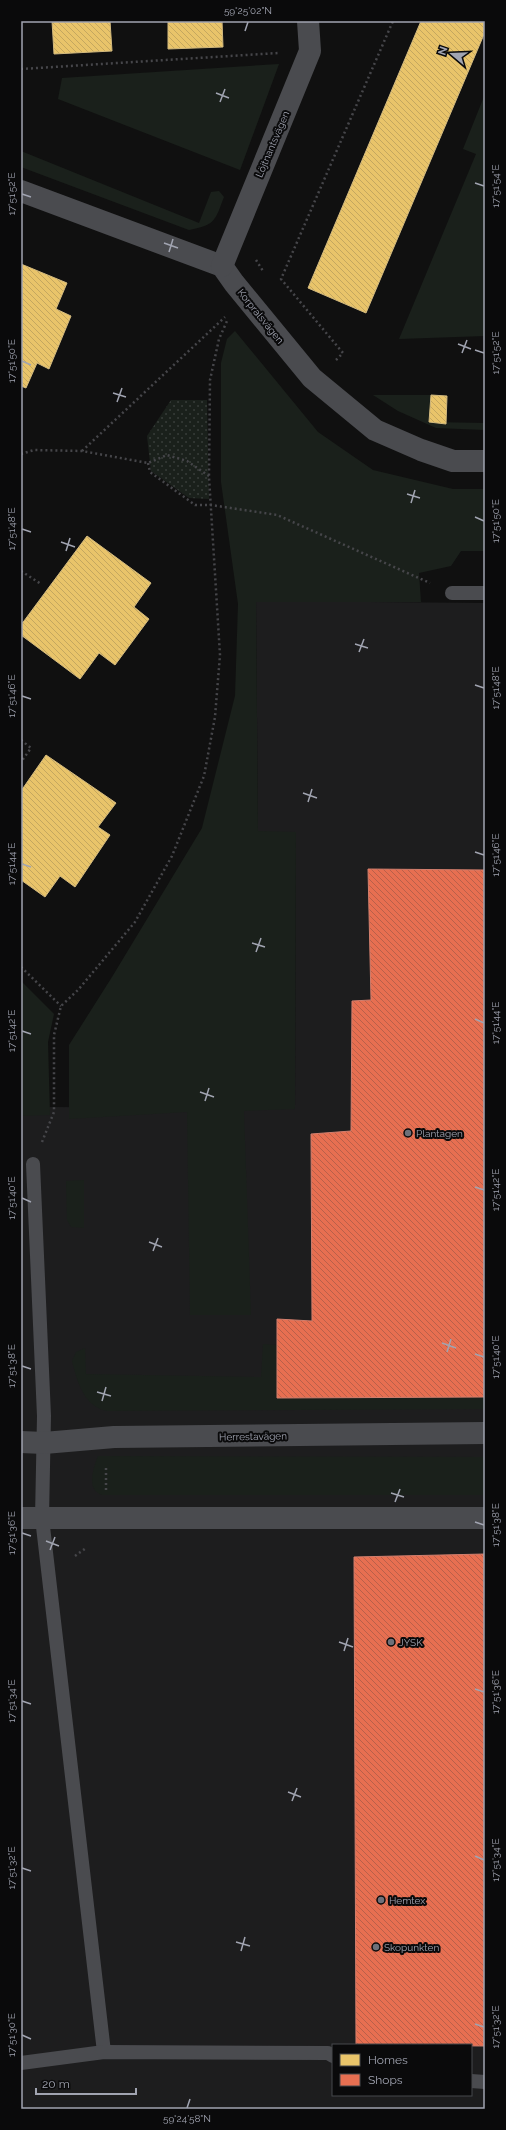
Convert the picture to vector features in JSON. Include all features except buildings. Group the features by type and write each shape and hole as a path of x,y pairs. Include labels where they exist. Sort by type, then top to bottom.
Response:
{"street":[{"name":"Löjtnantsvägen","path":"222,266 310,51 308,21"},
{"path":"21,191 222,266"},
{"name":"Korpralsvägen","path":"222,266 312,378 375,430 421,450 453,461 485,461"},
{"name":"Herrestavägen","path":"21,1442 44,1443 114,1437 485,1433"},
{"path":"32,1518 485,1518"}],"lane":[{"path":"452,593 485,593"},
{"path":"33,1164 44,1443 32,1518 104,2052"},
{"path":"21,2063 104,2052 328,2053 332,2055"},
{"path":"472,2081 485,2082"}],"path":[{"path":"333,364 343,353 281,279 393,21"},
{"path":"21,69 310,51"},
{"path":"33,1164 54,1112 54,1035 60,1006 78,990 135,922 172,856 204,776 214,717 220,655 209,476 210,380 219,339 232,311 239,288"},
{"path":"82,450 232,311"},
{"path":"21,454 34,450 82,450 148,463 167,456 187,461 209,476"},
{"path":"148,463 150,472 195,505 211,505 277,515 452,593"},
{"path":"21,571 41,584"},
{"path":"21,740 31,748 21,762"},
{"path":"21,967 60,1006"},
{"path":"106,1464 106,1495"}],"shaded area":[{"path":"279,64 240,170 58,99 62,78"},
{"path":"485,94 485,336 399,339 476,154 463,149"},
{"path":"21,151 199,223 211,192 219,191 224,197 219,211 210,223 205,226 189,230 21,167"},
{"path":"235,331 318,432 373,470 453,489 485,489 485,551 461,551 451,566 419,573 421,602 256,602 258,831 296,832 295,1109 244,1111 251,1315 190,1315 187,1112 69,1119 69,1045 202,828 235,696 238,604 221,482 221,363 227,339"},
{"path":"373,395 431,395 430,422 485,423 485,430 436,428 398,411"},
{"path":"171,400 207,400 209,499 189,498 151,471 147,436"},
{"path":"256,601 485,603 485,2109 21,2109 21,1109 51,1107 295,1109 296,832 258,832"},
{"path":"21,981 54,1014 48,1042 50,1115 21,1116"},
{"path":"84,1180 84,1228 71,1227 67,1220 66,1181"},
{"path":"263,1344 277,1345 277,1398 485,1397 485,1409 107,1411 99,1409 87,1399 79,1385 72,1361 76,1352 85,1348 86,1374 261,1377"},
{"path":"98,1456 485,1457 485,1495 102,1495 94,1489 92,1484 94,1467"}],"place":[{"name":"Plantagen","path":"408,1133"},
{"name":"JYSK","path":"391,1642"},
{"name":"Hemtex","path":"381,1900"},
{"name":"Skopunkten","path":"376,1947"}]}
